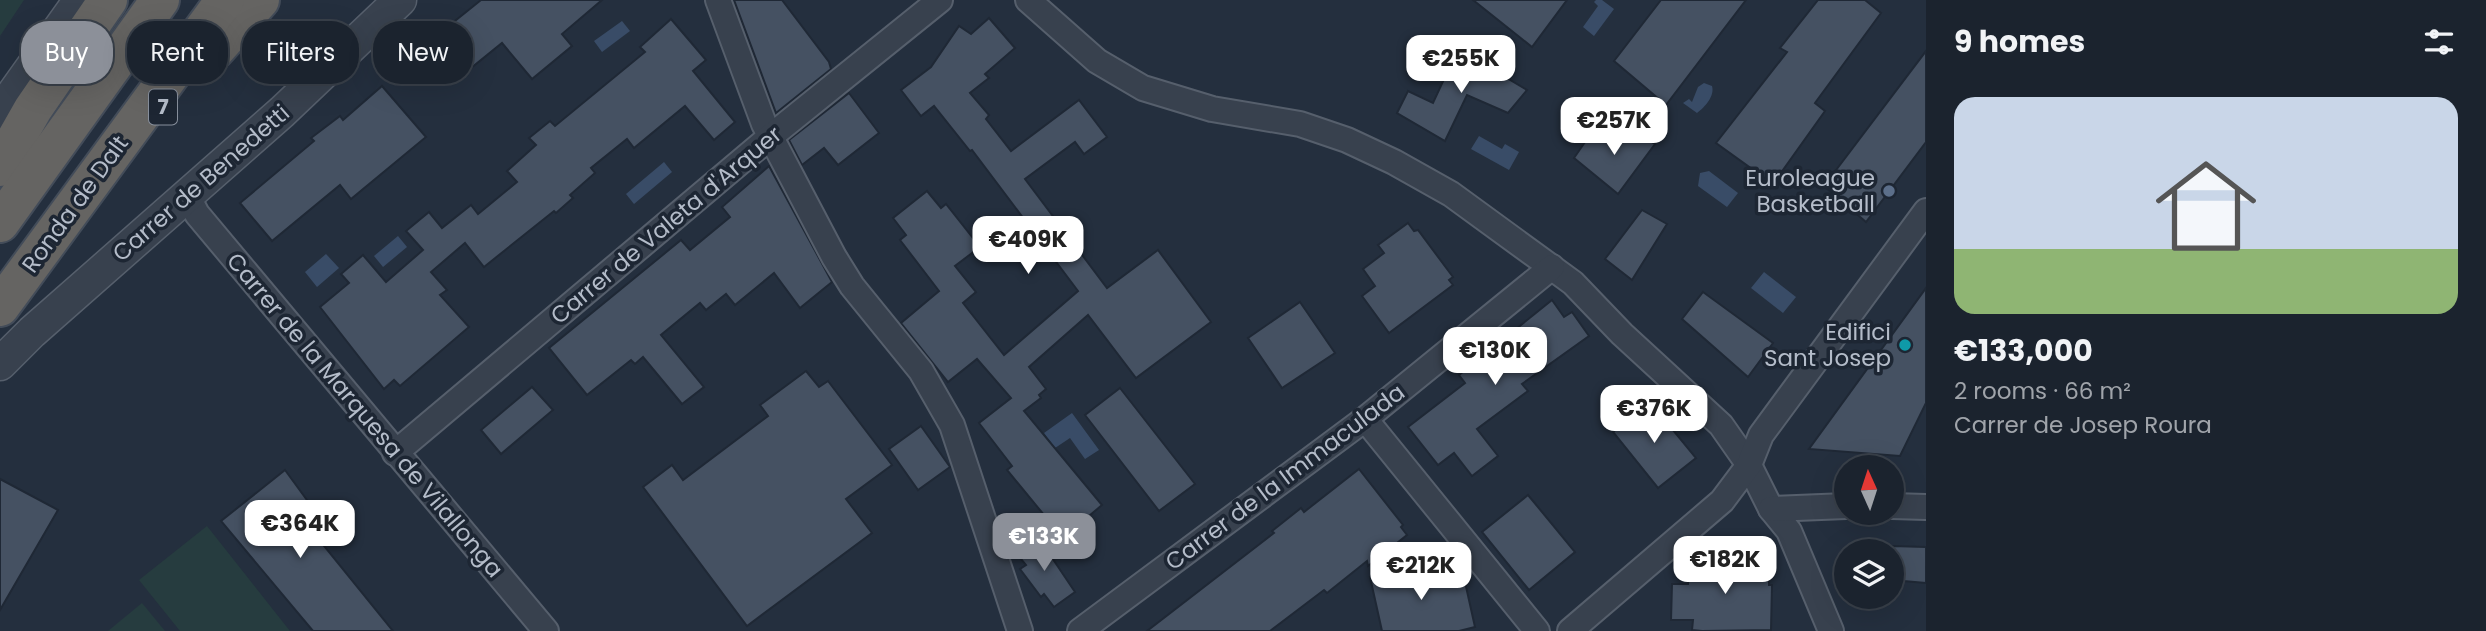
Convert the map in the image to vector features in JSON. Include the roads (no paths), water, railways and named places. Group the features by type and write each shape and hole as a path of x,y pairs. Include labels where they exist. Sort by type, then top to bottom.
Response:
{"highway":[{"path":"0,167 33,109 108,0"},
{"path":"0,223 160,0"},
{"name":"Ronda de Dalt","path":"0,307 225,0"},
{"name":"7","path":"65,215 260,0"}],"street":[{"path":"0,112 80,0"},
{"name":"Carrer de Benedetti","path":"0,364 32,332 282,112 400,0"},
{"path":"718,0 770,137 852,286 921,370 951,425 1020,631"},
{"name":"Carrer de Valeta d'Arquer","path":"395,453 770,137 940,0"},
{"path":"1028,0 1097,61 1143,88 1181,101 1300,124 1347,140 1451,194 1573,283 1622,334 1721,425 1749,465 1771,509 1789,531 1831,631"},
{"name":"Carrer de la Marquesa de Vilallonga","path":"187,195 197,214 546,631"},
{"path":"1570,631 1722,501 1749,465 1761,435 1926,211"},
{"name":"Carrer de la Immaculada","path":"1080,631 1365,419 1552,267"},
{"path":"1365,419 1537,631"},
{"path":"1771,509 1834,506"},
{"path":"1904,506 1926,506"}],"water":[{"path":"1602,0 1614,9 1594,36 1583,27 1598,6 1594,2"},
{"path":"622,21 630,31 602,52 594,41"},
{"path":"1704,83 1712,86 1712,94 1697,113 1683,103 1689,99 1692,102 1698,87"},
{"path":"1479,136 1502,149 1505,144 1519,152 1509,170 1471,149"},
{"path":"664,162 672,172 634,204 626,194"},
{"path":"1709,171 1738,193 1727,207 1698,186 1700,173"},
{"path":"398,236 407,247 383,267 374,256"},
{"path":"326,254 339,268 317,287 305,272"},
{"path":"1764,272 1796,297 1783,313 1751,288"},
{"path":"1072,413 1099,450 1085,459 1070,438 1055,448 1044,433"}],"place":[{"name":"Euroleague Basketball","path":"1889,191"},
{"name":"Edifici Sant Josep","path":"1905,345"}]}
